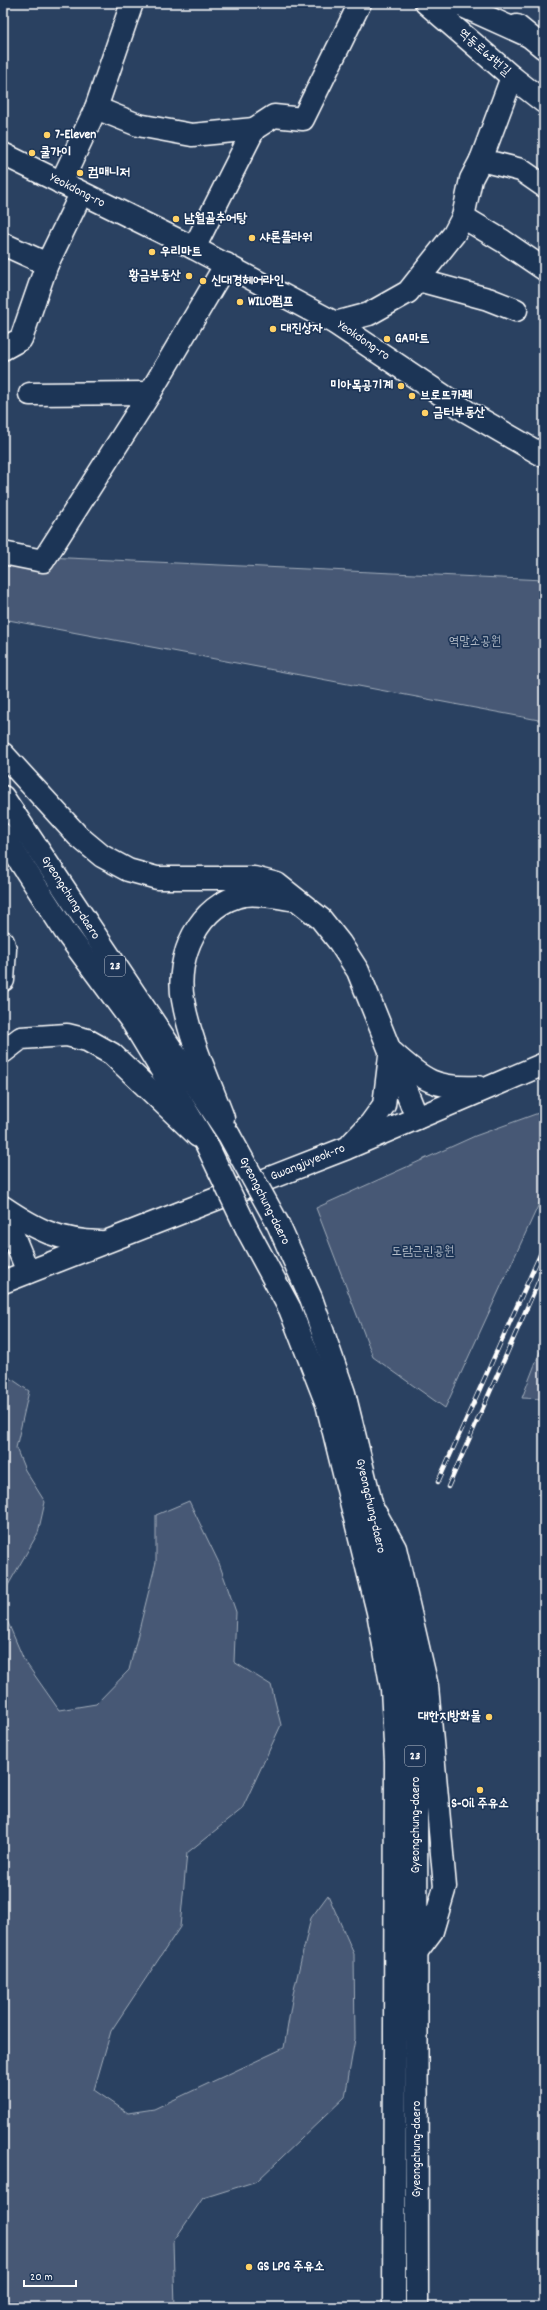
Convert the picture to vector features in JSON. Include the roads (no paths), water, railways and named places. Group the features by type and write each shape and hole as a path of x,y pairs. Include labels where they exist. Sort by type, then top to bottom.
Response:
{"street":[{"path":"61,183 96,108 132,3"},
{"path":"96,108 138,125 192,135 254,129 274,116 303,119 360,3"},
{"name":"역동로63번길","path":"426,3 512,77 544,102"},
{"path":"456,3 536,42"},
{"path":"492,3 536,42"},
{"path":"335,323 369,314 408,292 454,234 463,217 471,179 480,160 512,77"},
{"path":"194,248 254,129"},
{"name":"Yeokdong-ro","path":"3,154 81,194 226,264 335,323 466,411 542,450"},
{"path":"480,160 521,170 544,186"},
{"path":"3,349 21,339 47,264 81,194"},
{"path":"463,217 503,241 544,269"},
{"path":"3,244 47,264"},
{"path":"3,553 43,561 150,393 226,264"},
{"path":"418,280 488,299 516,310"},
{"path":"30,394 150,393"},
{"path":"3,754 78,836 102,856 128,870 157,878 254,878 277,884 321,919 340,943 358,971 417,1118"},
{"name":"Gyeongchung-daero","path":"3,797 229,1135 278,1224 311,1298 344,1393 372,1507 408,1688 416,1764 417,2307"},
{"name":"Gyeongchung-daero","path":"3,836 65,932 133,1023 207,1145 248,1230 290,1309 327,1404 367,1563 392,1689 396,1762 394,2307"},
{"path":"229,1135 192,1037 183,999 182,971 187,948 199,924 218,906 244,895 296,900"},
{"path":"3,942 5,949 3,980"},
{"path":"3,1052 21,1038 67,1035 87,1040 112,1054 207,1145"},
{"path":"391,1051 418,1075 435,1083 453,1088 487,1087"},
{"path":"347,1148 371,1123 384,1105 391,1051"},
{"name":"Gwangjuyeok-ro","path":"3,1282 347,1148 487,1087 544,1064"},
{"path":"3,1207 32,1226 55,1237 78,1242 108,1242"},
{"path":"3,1211 28,1272"}],"railway":[{"path":"438,1482 544,1246"},
{"path":"448,1487 544,1269"}],"place":[{"name":"7-Eleven","path":"47,135"},
{"name":"쿨가이","path":"32,153"},
{"name":"컴매니저","path":"80,173"},
{"name":"남월골추어탕","path":"176,219"},
{"name":"샤론플라워","path":"252,238"},
{"name":"우리마트","path":"152,252"},
{"name":"황금부동산","path":"189,276"},
{"name":"신대경헤어라인","path":"203,281"},
{"name":"WILO펌프","path":"240,302"},
{"name":"대진상자","path":"273,329"},
{"name":"GA마트","path":"387,339"},
{"name":"미아목공기계","path":"401,386"},
{"name":"브로뜨카페","path":"412,396"},
{"name":"금터부동산","path":"425,413"},
{"name":"대한지방화물","path":"489,1717"},
{"name":"S-Oil 주유소","path":"480,1790"},
{"name":"GS LPG 주유소","path":"249,2267"}],"park label":[{"name":"역말소공원","path":"475,642"},
{"name":"도람근린공원","path":"423,1252"}]}
